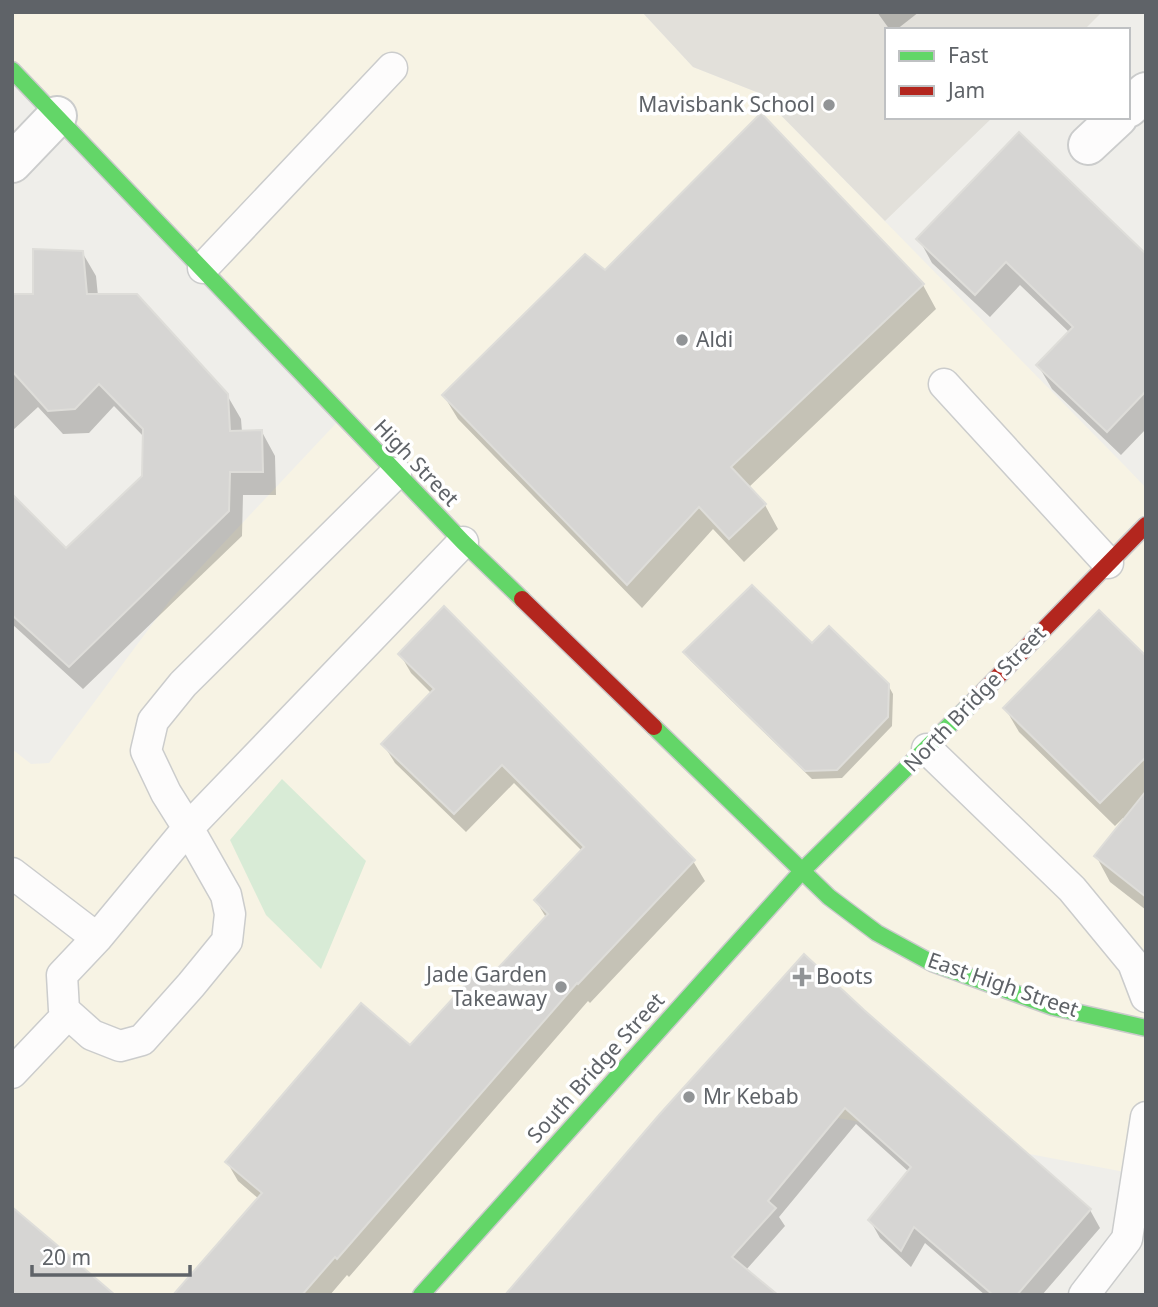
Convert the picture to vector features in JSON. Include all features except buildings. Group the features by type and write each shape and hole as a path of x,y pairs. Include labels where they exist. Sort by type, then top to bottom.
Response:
{"main road":[{"name":"High Street","path":"12,70 463,542 803,870"},
{"name":"North Bridge Street","path":"803,870 927,750 1146,525"},
{"name":"East High Street","path":"803,870 829,897 877,933 932,963 1053,1007 1146,1028"},
{"name":"South Bridge Street","path":"421,1295 803,870"}],"street":[{"path":"1130,106 1146,92"},
{"path":"12,163 57,116"},
{"path":"1088,145 1116,119"}],"lane":[{"path":"203,268 392,68"},
{"path":"944,384 1108,563"},
{"path":"396,473 183,684 153,721 145,751 188,828 226,895 230,914 226,941 142,1040 120,1046 92,1035 64,1010 62,975 97,938 188,828 463,542"},
{"path":"927,750 1072,888 1133,963 1146,997"},
{"path":"12,873 97,938"},
{"path":"12,1073 68,1014"},
{"path":"1084,1295 1136,1245 1146,1117"}],"shaded area":[{"path":"12,12 642,12 693,67 759,93 1126,467 1146,488 1146,1176 812,1113 651,1295 12,1295 12,749 31,764 49,763 171,599 342,417 12,69"},
{"name":"Mavisbank School","path":"642,12 1102,12 1086,28 885,28 885,119 991,119 885,221 759,93 693,67"}],"green space":[{"path":"282,779 366,861 321,969 266,915 230,840"}],"traffic: fast":[{"path":"12,70 463,542 522,599"},
{"path":"421,1295 803,870 974,701"},
{"path":"654,727 829,897 877,933 932,963 1053,1007 1146,1028"}],"traffic: jam":[{"path":"974,701 1146,525"},
{"path":"522,599 654,727"}],"place":[{"name":"Mavisbank School","path":"829,105"},
{"name":"Aldi","path":"682,340"},
{"name":"Boots","path":"802,977"},
{"name":"Jade Garden Takeaway","path":"561,987"},
{"name":"Mr Kebab","path":"689,1097"}]}
